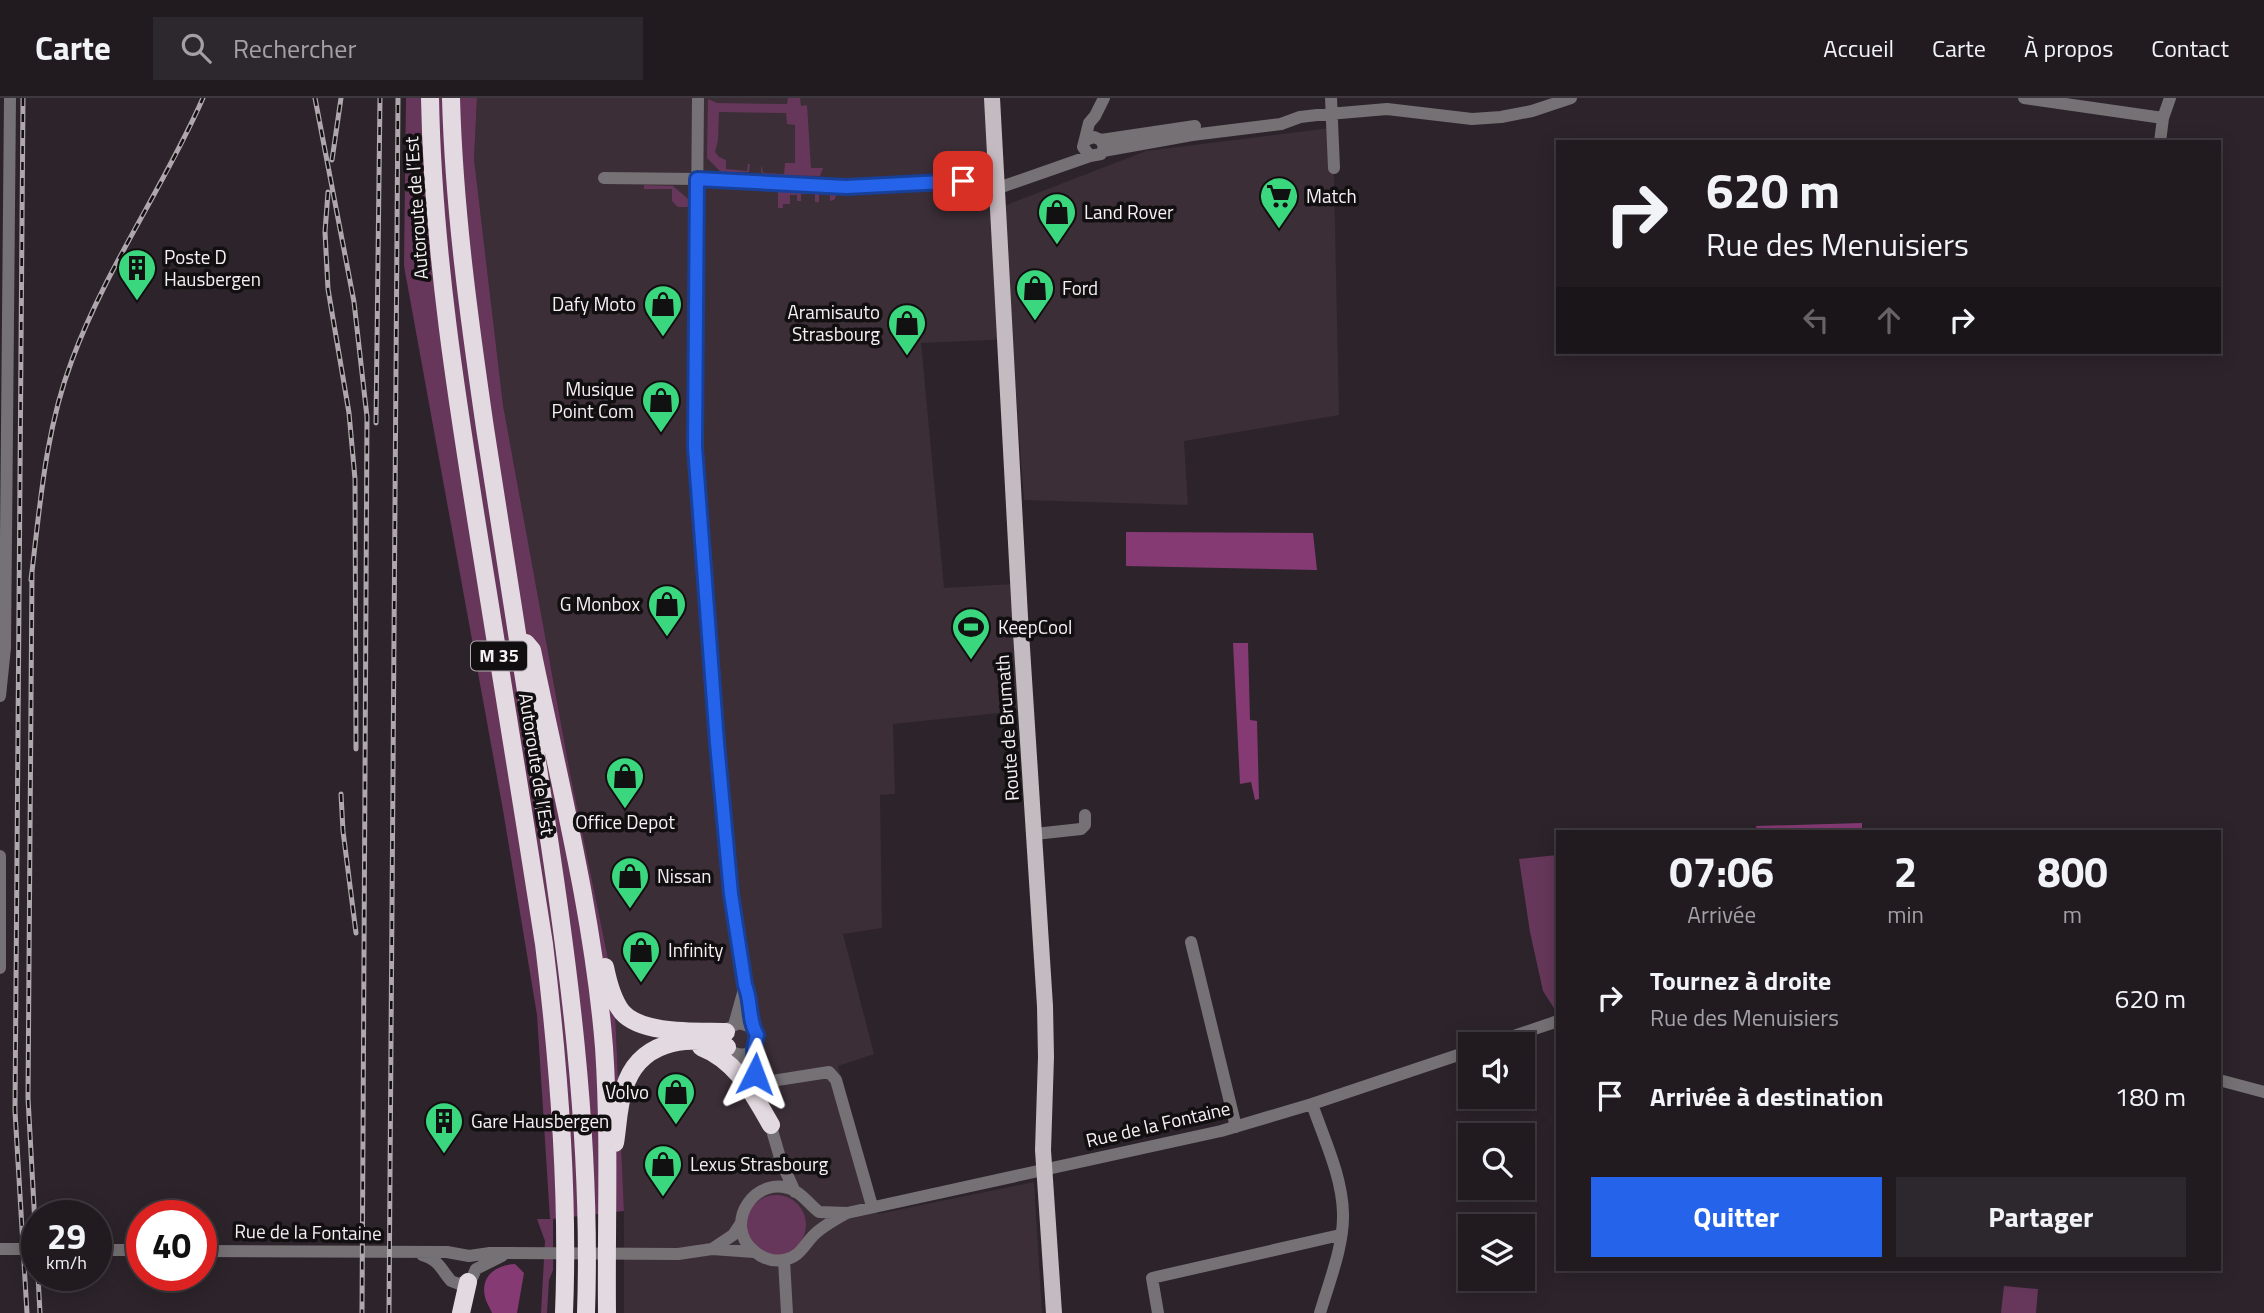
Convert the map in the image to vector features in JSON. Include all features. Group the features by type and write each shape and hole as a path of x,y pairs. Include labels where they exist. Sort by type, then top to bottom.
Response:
{"highway":[{"name":"Autoroute de l’Est","path":"430,98 431,168 457,399 542,930 554,1027 564,1165 564,1313"},
{"name":"Autoroute de l’Est","path":"451,98 453,167 460,248 500,529 565,942 581,1101 586,1210 586,1313"},
{"path":"517,629 532,650 579,877 598,989 604,1048 607,1313"},
{"path":"579,877 587,891 608,986 622,1012 639,1023 653,1027 731,1040"},
{"path":"606,1209 620,1105 627,1079 642,1058 674,1042 731,1040"},
{"path":"674,1042 699,1047 730,1064 755,1096 771,1125"},
{"path":"461,1313 472,1275"}],"main road":[{"name":"Route de Brumath","path":"992,98 1045,1017 1045,1169 1054,1313"}],"street":[{"path":"0,696 10,98"},
{"path":"698,98 695,447 731,894 745,985 750,996 752,1027 757,1035 754,1048 757,1079"},
{"path":"604,178 697,179 846,187 989,180 1004,186 1090,156 1097,156 1089,123 1104,98"},
{"path":"1331,98 1334,168"},
{"path":"1528,98 1532,111"},
{"path":"1058,167 1094,142 1192,135 1281,124 1300,117 1387,109 1472,119 1532,111 1571,98"},
{"path":"2024,98 2163,118"},
{"path":"2160,140 2163,118 2170,98"},
{"path":"1035,834 1080,829 1085,825 1085,815"},
{"path":"0,856 0,968"},
{"path":"1191,942 1236,1127"},
{"path":"745,985 731,1040 757,1079"},
{"path":"1525,1032 1556,1022"},
{"path":"731,1040 744,1023 752,1027"},
{"path":"731,1040 747,1054 754,1048"},
{"name":"Rue de la Fontaine","path":"757,1079 781,1161 796,1192 819,1212 848,1213 1236,1127 1458,1055"},
{"path":"757,1079 829,1072 836,1080 873,1206"},
{"path":"2221,1081 2264,1092"},
{"path":"1312,1104 1341,1190 1343,1213 1320,1313"},
{"path":"768,1188 781,1161"},
{"path":"754,1252 743,1237 741,1223 747,1203 755,1194 768,1188 782,1187 796,1192"},
{"path":"808,1204 814,1222 812,1237"},
{"name":"Rue de la Fontaine","path":"217,1251 447,1252 462,1256 490,1253 678,1254 712,1249 754,1252 770,1260 783,1260 796,1256 812,1237 848,1213"},
{"path":"712,1249 733,1235 741,1223"},
{"path":"1157,1313 1152,1278 1340,1235"},
{"path":"0,1247 21,1249"},
{"name":"Rue de la Fontaine","path":"415,1253 433,1258 446,1269 451,1281 459,1284 492,1259 509,1254"},
{"path":"446,1269 449,1260 462,1256 473,1260 472,1275"},
{"path":"783,1260 787,1313"}],"shaded area":[{"path":"406,98 477,98 474,159 503,405 570,773 614,988 624,1211 553,1219 553,1270 549,1280 547,1313 541,1313 545,1241 537,1219 550,1219 537,1015 503,810 404,266"},
{"path":"477,98 989,98 1004,206 1146,151 1330,128 1334,180 1339,415 1184,441 1188,505 1024,500 1012,339 921,343 944,588 1012,584 1019,711 893,724 895,794 880,795 882,928 843,934 874,1054 838,1066 878,1214 1034,1182 1042,1313 624,1313 624,1211 614,988 570,773 503,405 474,159"},
{"path":"788,98 800,98 801,106 807,105 811,168 823,168 820,176 764,175 761,172 761,165 763,173 784,174 785,163 795,163 795,125 787,124 786,113 719,112 715,152 726,160 726,169 747,171 750,164 749,172 722,173 707,158 708,99 717,103 787,104"},
{"path":"644,185 673,186 688,199 688,207 678,207 672,201 672,189 644,189"},
{"path":"778,190 837,194 834,200 830,201 830,194 819,194 819,202 815,202 815,194 801,194 801,201 797,201 797,195 790,195 790,204 783,204 783,208 778,208"},
{"path":"1126,532 1313,533 1317,570 1126,566"},
{"path":"1233,643 1248,643 1250,720 1257,721 1259,799 1255,800 1251,782 1240,784"},
{"path":"1862,823 1862,830 1757,830 1756,826"},
{"path":"1556,855 1556,1011 1543,991 1530,932 1519,859"},
{"path":"776,1195 793,1200 801,1208 806,1225 801,1242 793,1250 776,1255 759,1250 751,1242 746,1225 751,1208 759,1200"},
{"path":"515,1264 524,1273 517,1313 492,1313 485,1297 485,1283 496,1269"},
{"path":"2004,1286 2038,1289 2036,1313 2001,1313"}],"railway":[{"path":"23,98 15,1111 27,1313"},
{"path":"31,580 55,414 72,360 101,293 171,164 203,98"},
{"path":"315,98 354,302 367,417 362,1313"},
{"path":"332,160 341,98"},
{"path":"376,423 380,98"},
{"path":"389,1313 398,98"},
{"path":"328,192 325,232 328,289 349,413 355,479 356,749"},
{"path":"32,572 28,1098 34,1200"},
{"path":"341,794 356,933"},
{"path":"39,1291 40,1313"}],"place":[{"name":"Match","path":"1279,230"},
{"name":"Land Rover","path":"1057,246"},
{"name":"Poste D Hausbergen","path":"137,302"},
{"name":"Ford","path":"1035,322"},
{"name":"Dafy Moto","path":"663,338"},
{"name":"Aramisauto Strasbourg","path":"907,357"},
{"name":"Musique Point Com","path":"661,434"},
{"name":"G Monbox","path":"667,638"},
{"name":"KeepCool","path":"971,661"},
{"name":"Office Depot","path":"625,810"},
{"name":"Nissan","path":"630,910"},
{"name":"Infinity","path":"641,984"},
{"name":"Volvo","path":"676,1126"},
{"name":"Gare Hausbergen","path":"444,1155"},
{"name":"Lexus Strasbourg","path":"663,1198"}],"route":[{"path":"755,1074 754,1048 757,1035 752,1027 750,996 745,985 731,894 695,447 697,179 846,187 963,181"}]}
